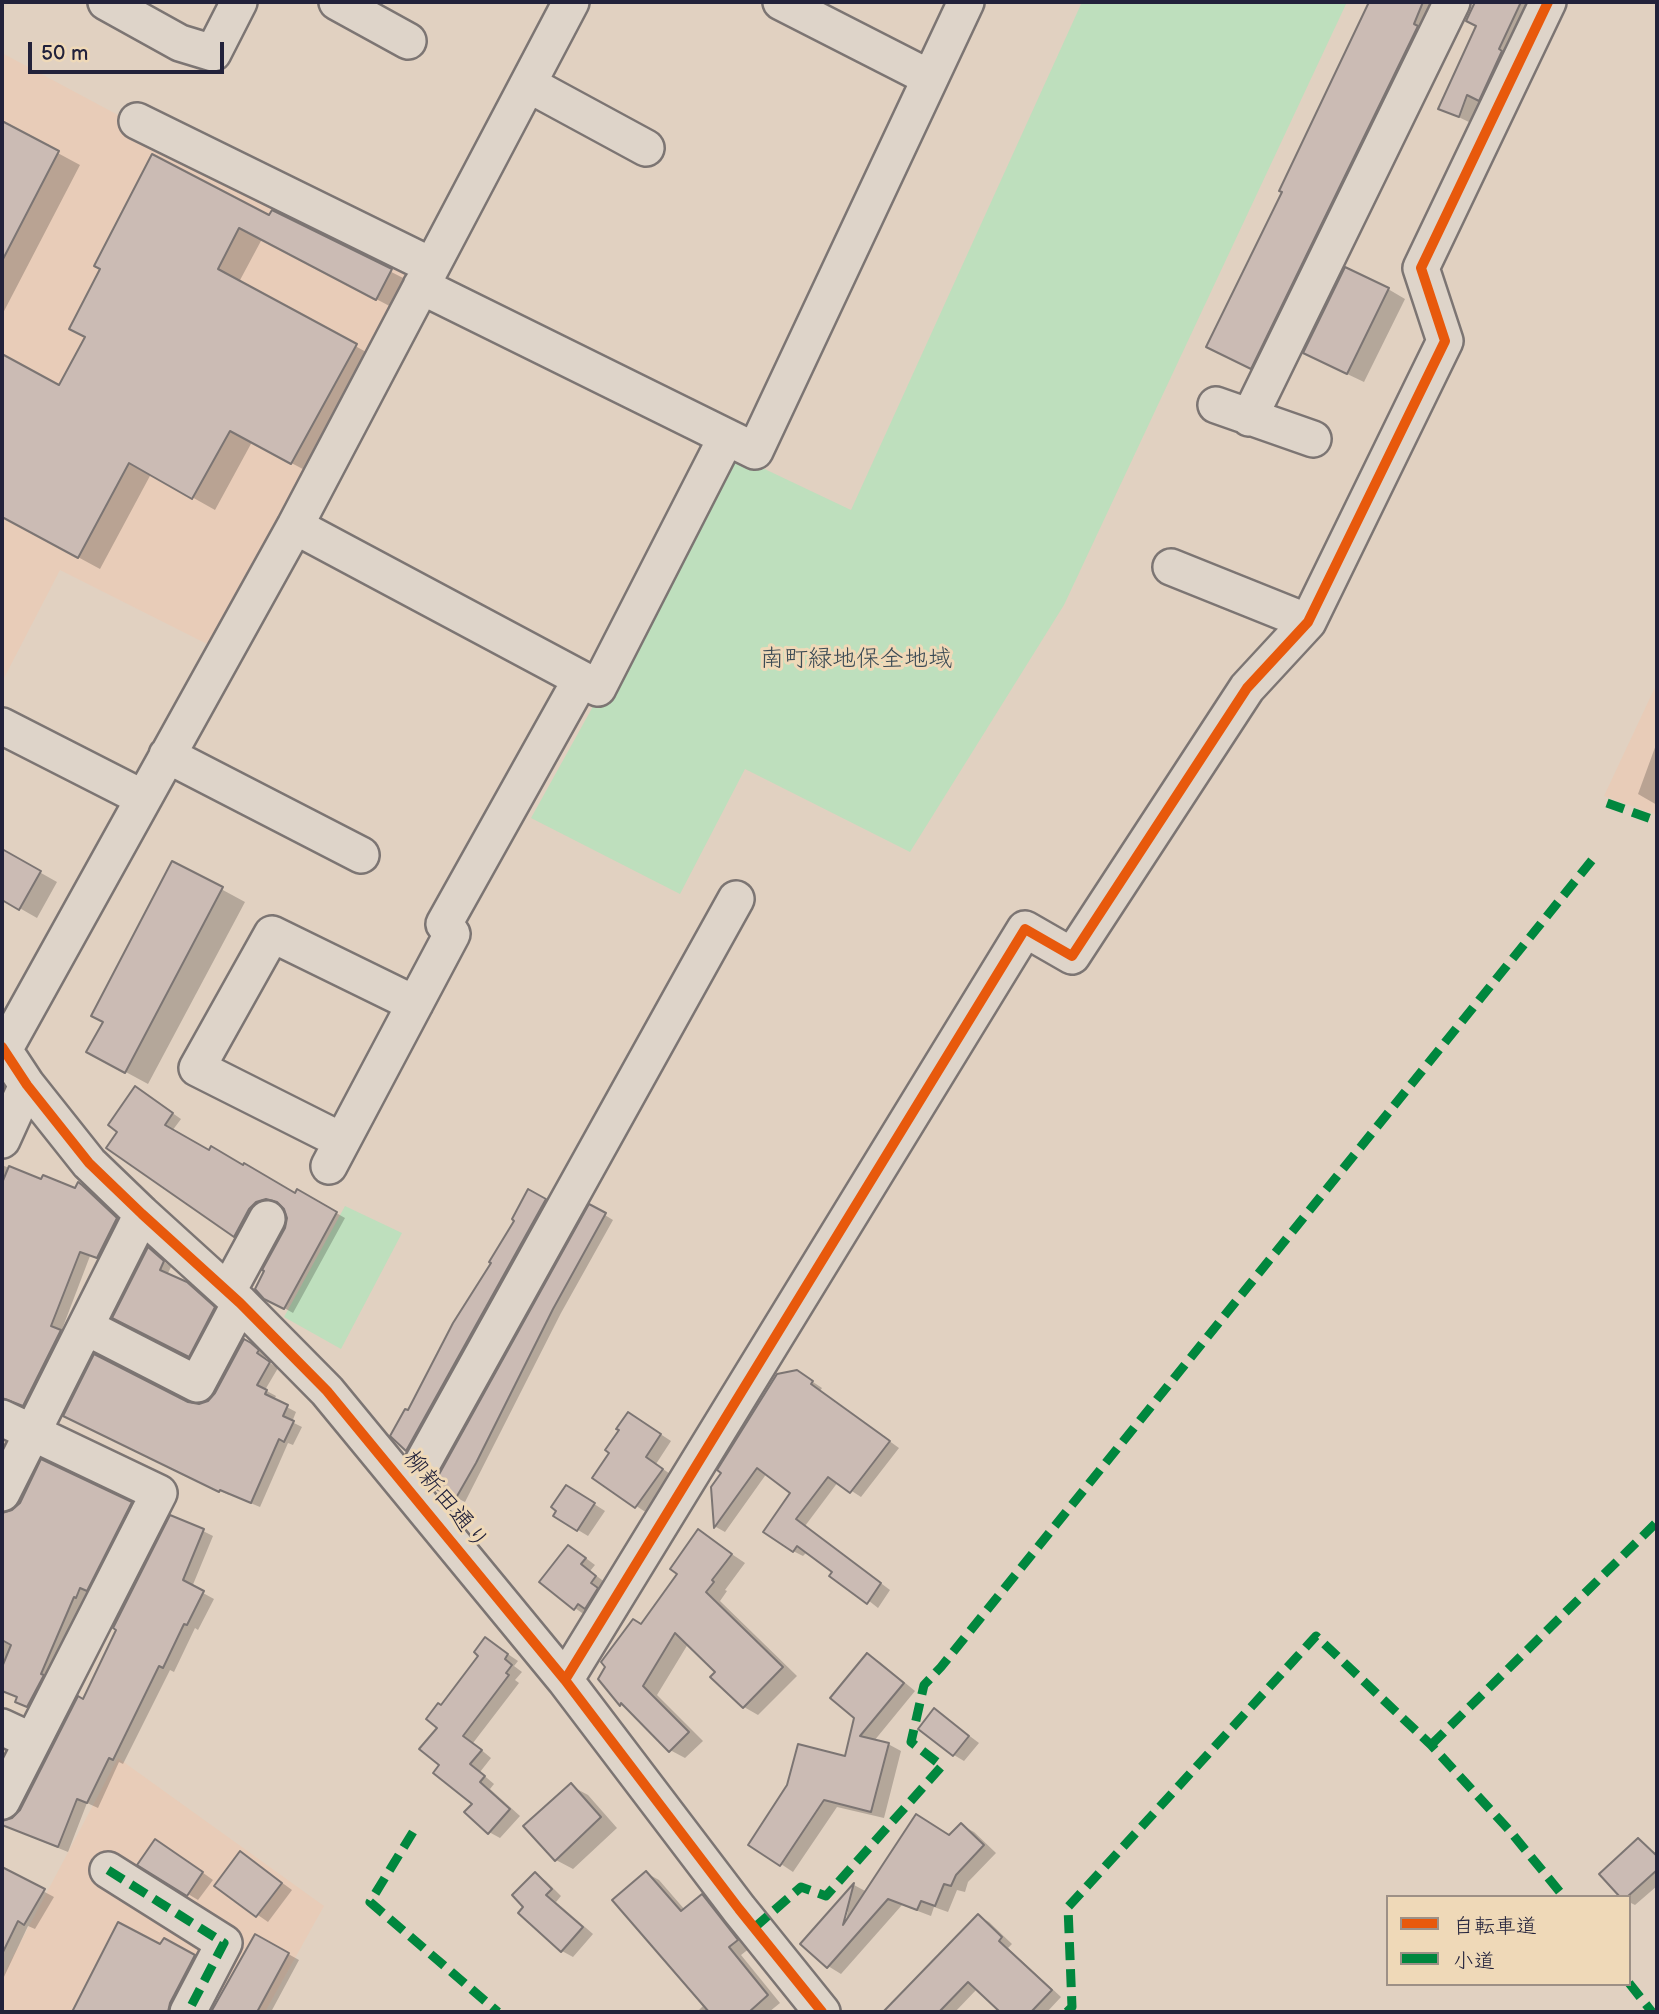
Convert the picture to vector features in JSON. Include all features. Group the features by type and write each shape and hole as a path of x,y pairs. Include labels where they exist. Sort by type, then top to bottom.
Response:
{"street":[{"path":"106,2 180,43 213,53 239,2"},
{"path":"337,2 408,41"},
{"path":"3,1049 295,526 571,2"},
{"path":"781,2 930,78"},
{"path":"137,121 726,438 755,451 966,2"},
{"path":"1249,418 1452,2"},
{"path":"565,1680 1025,929 1072,956 1247,688 1308,622 1446,341 1421,268 1548,2"},
{"path":"528,84 646,148"},
{"path":"1216,405 1312,439"},
{"path":"295,526 598,688 726,438"},
{"path":"1171,567 1308,622"},
{"path":"415,1004 272,934 197,1068 336,1154 453,934 444,924 581,679"},
{"path":"2,726 143,798"},
{"path":"167,755 360,855"},
{"path":"408,1489 736,899"},
{"name":"柳新田通り","path":"3,1049 27,1085 89,1163 234,1297 327,1391 565,1680 739,1909 809,2008"},
{"path":"2,1140 27,1085"},
{"path":"2,1493 17,1425 86,1327 142,1214"},
{"path":"86,1327 197,1384 267,1219"},
{"path":"2,1801 17,1734 159,1493 17,1425"},
{"path":"108,1870 225,1944 188,2012"}],"shaded area":[{"path":"2,53 410,271 213,647 60,570 2,682"},
{"path":"1657,683 1657,815 1604,796"},
{"path":"118,1758 324,1906 265,2012 2,2012 2,1977"}],"green space":[{"name":"南町緑地保全地域","path":"1082,2 1347,2 1064,605 910,852 745,769 680,894 531,818 733,454 851,510"},
{"path":"345,1206 402,1233 341,1349 284,1317"}],"building":[{"path":"1369,2 1423,2 1414,24 1418,26 1251,369 1206,347 1282,192 1279,191"},
{"path":"1475,2 1521,2 1479,101 1467,95 1459,117 1438,109 1476,26 1466,21"},
{"path":"2,121 59,151 2,261"},
{"path":"152,154 269,215 272,210 392,269 376,300 239,228 218,269 357,344 291,464 230,431 192,499 129,463 78,558 2,517 2,354 59,385 85,337 69,329 100,269 94,266"},
{"path":"1345,267 1389,288 1347,374 1303,353"},
{"path":"2,849 41,871 19,910 2,900"},
{"path":"172,861 223,887 125,1073 86,1052 103,1022 91,1016"},
{"path":"135,1086 173,1113 165,1125 209,1150 211,1146 243,1165 244,1163 295,1193 297,1189 337,1212 284,1309 264,1299 255,1289 264,1271 262,1270 285,1228 287,1218 284,1209 277,1202 266,1199 256,1202 249,1209 234,1237 106,1148 117,1132 108,1125"},
{"path":"9,1166 41,1179 43,1175 75,1188 78,1182 117,1218 97,1258 80,1252 51,1326 61,1330 23,1406 2,1398 2,1183"},
{"path":"528,1189 546,1199 406,1451 390,1436 405,1409 408,1410 453,1323 491,1263 489,1262 514,1221 512,1219"},
{"path":"589,1204 606,1213 553,1309 476,1463 456,1498 432,1487"},
{"path":"148,1247 164,1261 160,1270 187,1282 215,1307 189,1357 112,1318"},
{"path":"244,1339 270,1362 257,1385 267,1390 265,1394 288,1405 283,1416 294,1421 284,1442 279,1439 251,1503 220,1490 219,1492 63,1416 94,1354 188,1402 199,1404 208,1401 215,1393"},
{"path":"797,1370 813,1381 811,1384 890,1441 850,1493 828,1477 796,1519 881,1583 867,1604 829,1576 832,1572 797,1546 793,1552 763,1532 790,1493 757,1468 714,1528 711,1487 721,1473 717,1470 777,1374"},
{"path":"628,1412 661,1434 646,1457 663,1469 635,1508 592,1478 609,1453 605,1450"},
{"path":"41,1459 132,1502 87,1591 80,1588 76,1598 74,1597 41,1674 44,1675 27,1707 15,1702 17,1697 2,1691 2,1667 11,1645 2,1640 2,1513 12,1510 20,1503"},
{"path":"566,1485 595,1503 577,1531 553,1516 556,1511 551,1507"},
{"path":"170,1515 204,1529 183,1580 204,1591 187,1625 184,1624 163,1668 159,1666 113,1760 109,1758 87,1803 77,1799 58,1847 2,1825 2,1821 12,1818 20,1810 78,1696 83,1699 116,1630 113,1628"},
{"path":"698,1529 732,1554 706,1592 783,1667 743,1708 710,1677 715,1672 675,1633 643,1686 689,1732 669,1752 621,1703 620,1706 598,1679 605,1667 601,1662 633,1619 641,1624 677,1574 670,1569"},
{"path":"568,1545 586,1558 581,1564 596,1576 591,1583 598,1588 585,1609 578,1604 574,1610 539,1582"},
{"path":"485,1637 508,1654 505,1659 512,1665 506,1673 509,1675 463,1736 482,1750 470,1764 485,1776 480,1782 510,1809 488,1834 464,1812 472,1804 433,1773 439,1765 419,1749 437,1728 426,1719 438,1703 441,1705 478,1656 474,1652"},
{"path":"867,1653 904,1683 860,1736 889,1743 871,1812 824,1800 780,1866 748,1845 787,1785 798,1744 845,1756 854,1718 830,1698"},
{"path":"934,1708 969,1736 953,1756 918,1729"},
{"path":"571,1783 601,1817 555,1861 523,1826"},
{"path":"916,1814 949,1835 961,1823 984,1845 956,1875 951,1886 944,1884 935,1906 921,1901 917,1910 888,1899 827,1968 800,1944 854,1883 843,1925"},
{"path":"1638,1838 1657,1856 1657,1870 1629,1895 1618,1895 1599,1874"},
{"path":"155,1839 203,1872 187,1896 137,1865"},
{"path":"240,1851 282,1883 256,1917 214,1886"},
{"path":"2,1867 45,1889 24,1925 18,1921 2,1954"},
{"path":"646,1871 681,1911 702,1894 738,1940 729,1947 768,1995 749,2012 709,2012 612,1900"},
{"path":"535,1872 552,1889 546,1895 583,1927 561,1952 518,1913 523,1907 512,1895"},
{"path":"978,1914 1002,1937 999,1941 1052,1990 1031,2012 1000,2012 968,1982 939,2012 883,2012"},
{"path":"118,1922 160,1944 164,1938 195,1955 168,2012 72,2012"},
{"path":"255,1934 289,1953 257,2012 211,2012"}],"marked path":[{"path":"1607,803 1657,821"},
{"path":"754,1928 801,1887 826,1896 942,1766 911,1742 924,1685 1597,854"},
{"path":"1431,1745 1657,1522"},
{"path":"1067,2012 1072,2007 1068,1907 1316,1636 1431,1745 1509,1830 1562,1895"},
{"path":"413,1832 370,1902 498,2012"},
{"path":"108,1870 224,1943 188,2012"},
{"path":"1631,1986 1652,2012"}],"cycle path":[{"path":"565,1680 1025,929 1072,956 1247,688 1308,622 1445,341 1421,268 1548,2"},
{"path":"2,1047 27,1085 89,1163 240,1303 327,1391 565,1680 739,1909 822,2012"}]}
